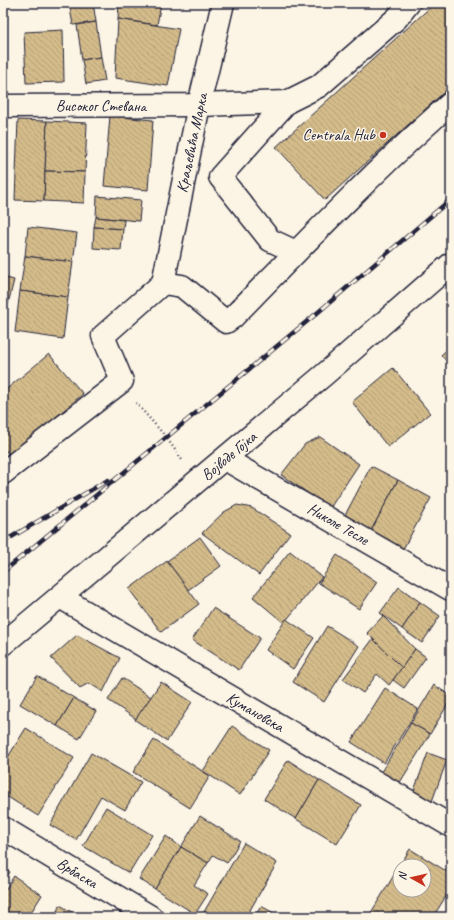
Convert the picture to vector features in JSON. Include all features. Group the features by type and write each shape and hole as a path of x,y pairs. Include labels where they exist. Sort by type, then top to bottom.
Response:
{"street":[{"name":"Краљевића Марка","path":"163,283 199,105 223,3"},
{"path":"296,252 270,240 220,177 287,102 319,86 397,18 410,3"},
{"name":"Високог Стевана","path":"3,106 199,105 287,102"},
{"path":"3,473 122,381 103,336 163,283 182,286 226,322 233,317 408,141 451,103"},
{"name":"Војводе Гојка","path":"3,644 225,459 451,264"},
{"name":"Николе Тесле","path":"225,459 450,589"},
{"name":"Кумановска","path":"60,597 451,826"},
{"name":"Врбаска","path":"3,828 151,917"}],"path":[{"path":"122,381 138,406 156,424 182,460 192,486"}],"building":[{"path":"69,3 93,3 96,22 73,25"},
{"path":"119,3 161,3 157,25 118,19"},
{"path":"435,3 451,3 451,86 325,200 276,147"},
{"path":"118,19 179,29 168,86 115,78"},
{"path":"96,22 101,57 82,60 77,25"},
{"path":"63,30 64,82 26,83 24,32"},
{"path":"101,57 105,81 86,84 82,60"},
{"path":"110,116 153,120 148,190 104,186"},
{"path":"18,120 47,121 44,201 15,200"},
{"path":"47,121 87,123 85,172 45,171"},
{"path":"3,145 5,145 6,200 3,200"},
{"path":"45,171 85,172 84,203 44,201"},
{"path":"97,196 141,200 139,221 96,217"},
{"path":"96,217 124,220 123,229 94,227"},
{"path":"28,227 77,233 73,262 25,256"},
{"path":"94,227 123,229 121,250 93,248"},
{"path":"25,256 73,262 68,297 20,291"},
{"path":"3,277 14,280 7,308 3,307"},
{"path":"20,291 68,297 63,339 15,332"},
{"path":"451,346 451,366 441,355"},
{"path":"49,354 83,394 10,456 3,447 3,392"},
{"path":"393,368 430,413 388,447 352,402"},
{"path":"320,437 359,464 330,508 281,475 305,444"},
{"path":"371,466 398,480 371,531 344,517"},
{"path":"398,480 431,498 403,549 371,531"},
{"path":"237,505 252,508 290,533 259,575 202,533 224,512"},
{"path":"200,537 221,566 188,590 167,561"},
{"path":"290,551 322,577 284,623 253,597"},
{"path":"337,555 377,582 359,609 319,583"},
{"path":"167,561 199,604 161,632 129,589"},
{"path":"399,587 420,602 402,629 380,613"},
{"path":"420,602 440,616 422,643 402,629"},
{"path":"213,608 260,638 239,670 192,640"},
{"path":"383,616 415,649 402,668 367,633"},
{"path":"286,619 314,638 293,669 266,650"},
{"path":"327,626 359,646 324,702 293,682"},
{"path":"77,635 120,658 103,692 89,683 80,688 51,658"},
{"path":"373,639 402,668 389,685 377,674 363,693 343,679"},
{"path":"415,649 426,657 404,688 393,680"},
{"path":"37,676 74,698 57,726 20,704"},
{"path":"122,678 151,697 136,719 108,700"},
{"path":"161,682 192,702 167,741 135,720"},
{"path":"434,685 451,696 451,699 430,734 411,723"},
{"path":"385,688 418,709 384,763 351,742"},
{"path":"74,698 96,711 79,739 57,726"},
{"path":"411,723 430,734 399,784 381,772"},
{"path":"232,726 269,750 240,795 203,771"},
{"path":"26,728 74,758 38,816 3,794 3,765"},
{"path":"154,740 210,776 190,808 133,772"},
{"path":"91,753 141,782 125,810 101,796 76,840 50,825"},
{"path":"428,753 447,760 431,804 412,796"},
{"path":"288,760 319,780 296,819 264,799"},
{"path":"319,780 361,805 337,844 296,819"},
{"path":"106,807 152,835 129,873 83,846"},
{"path":"200,816 240,841 227,863 213,855 208,863 181,847"},
{"path":"166,836 181,847 155,889 139,879"},
{"path":"244,843 277,863 246,917 201,917"},
{"path":"181,847 208,863 194,885 208,894 195,914 155,889"},
{"path":"410,849 425,858 404,858"},
{"path":"432,862 451,874 451,888 433,917 369,916 392,878 392,898 432,898"},
{"path":"3,867 10,872 3,882"},
{"path":"14,876 42,895 28,917 3,917 3,893"},
{"path":"60,905 80,917 54,917"},
{"path":"261,906 281,917 255,917"}],"railway":[{"path":"3,572 316,314 451,199"},
{"path":"3,542 108,480"}],"place":[{"name":"Centrala Hub","path":"383,135"}]}
